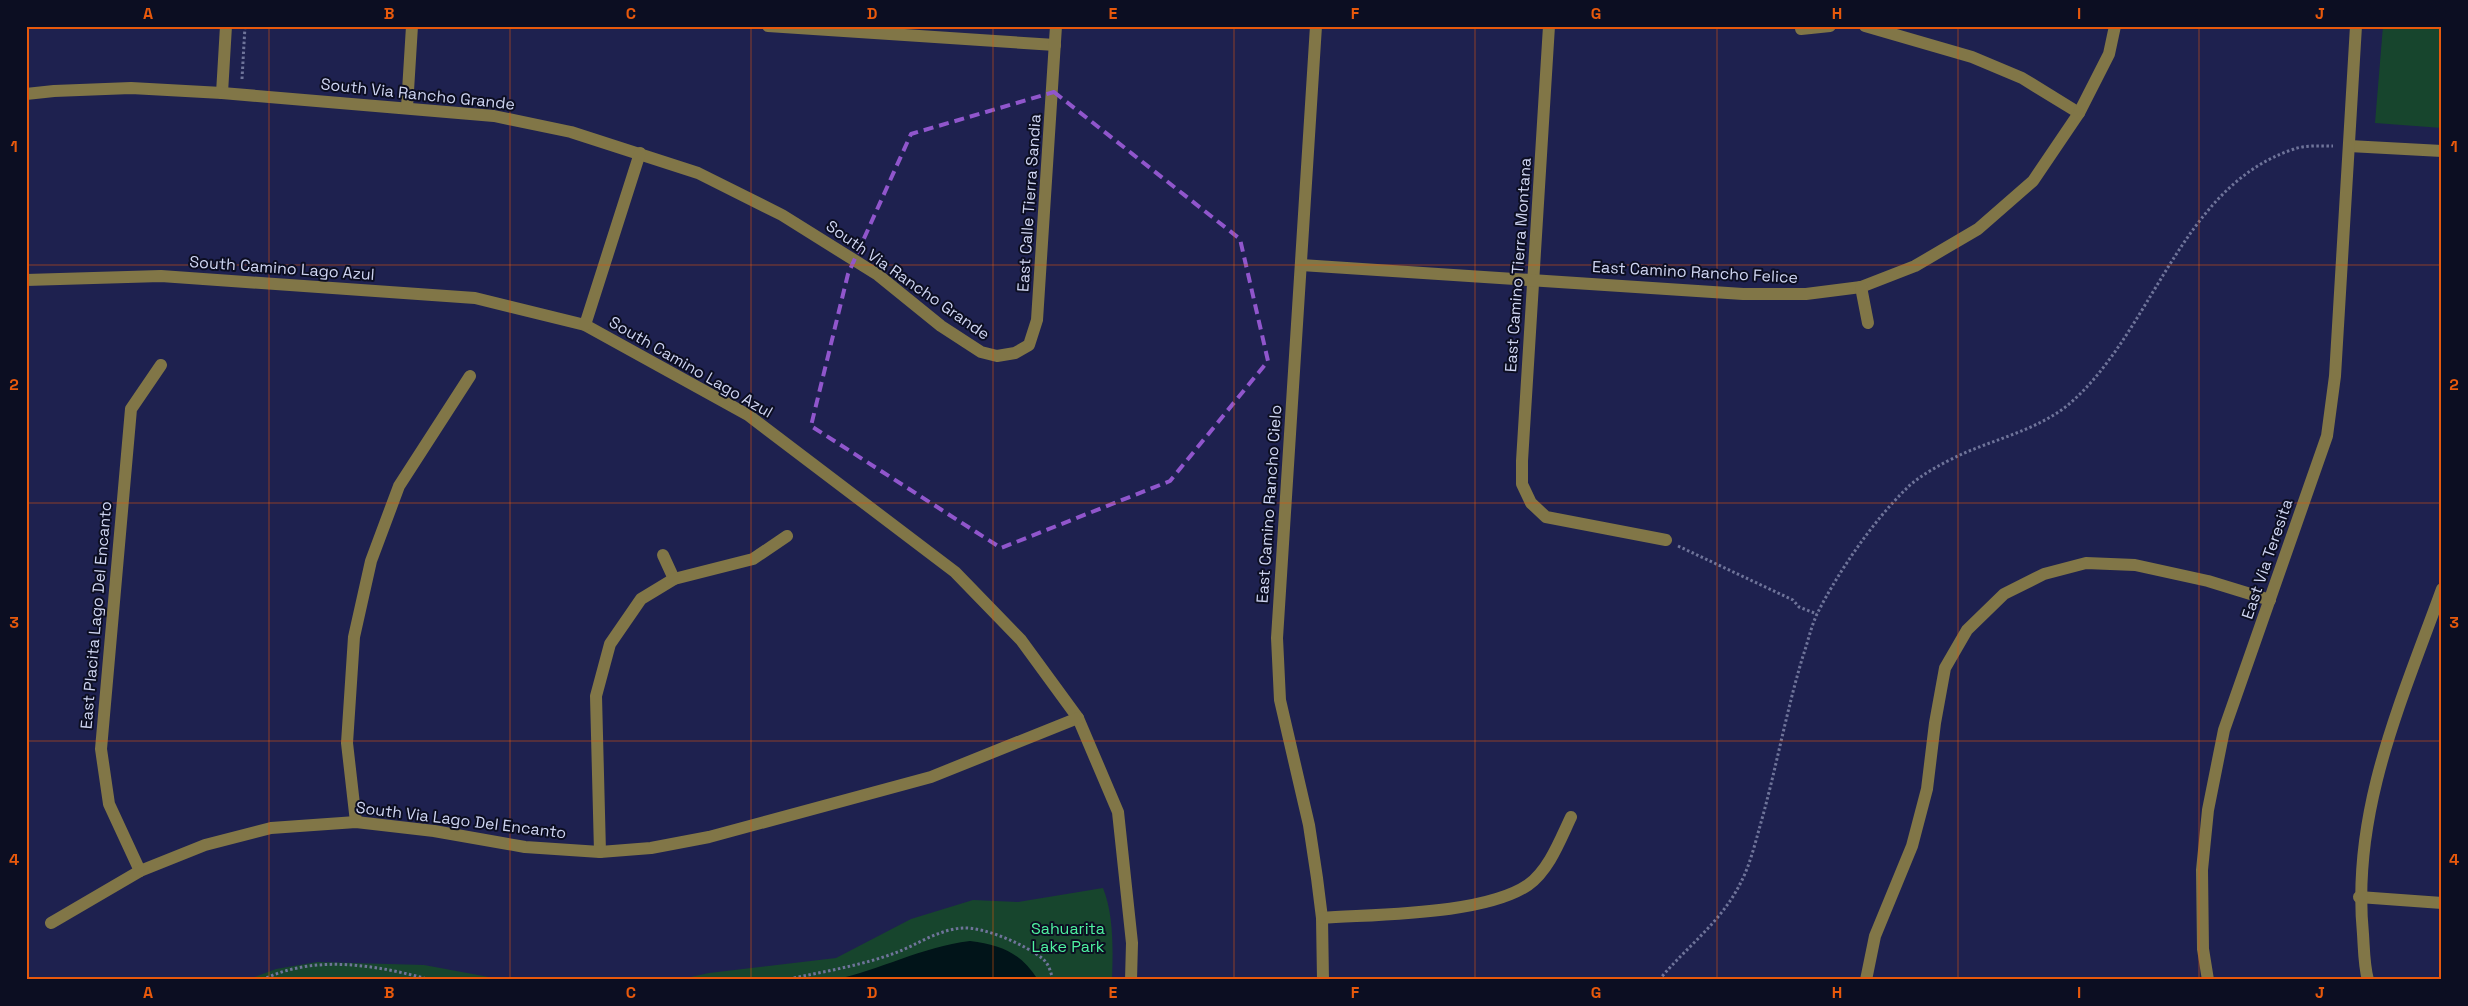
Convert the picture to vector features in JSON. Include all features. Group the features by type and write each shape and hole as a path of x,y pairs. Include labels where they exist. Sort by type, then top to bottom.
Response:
{"street":[{"path":"222,93 226,26"},
{"path":"407,107 412,26"},
{"path":"768,26 1055,45"},
{"name":"East Calle Tierra Sandia","path":"1015,353 1029,345 1037,320 1056,26"},
{"name":"East Camino Rancho Cielo","path":"1316,26 1277,638 1280,700 1309,824 1322,918 1323,980"},
{"name":"East Camino Tierra Montana","path":"1549,26 1522,484 1531,503 1546,517 1666,540"},
{"path":"1801,29 1830,26"},
{"path":"1865,26 1972,57 2022,78 2079,112"},
{"name":"East Camino Rancho Felice","path":"1301,265 1743,294 1806,294 1861,287 1915,266 1978,229 2033,181 2079,112 2109,54 2115,26"},
{"name":"East Via Teresita","path":"2208,980 2203,949 2202,870 2208,810 2224,730 2327,436 2334,376 2356,26"},
{"name":"South Via Rancho Grande","path":"26,94 131,88 222,93 407,107 494,116 571,132 640,152 698,173 782,215 878,275 941,326 981,352 997,356 1015,353"},
{"path":"2349,146 2442,151"},
{"path":"585,326 640,152"},
{"name":"South Camino Lago Azul","path":"26,280 161,276 475,298 585,326 748,415 955,572 1021,640 1078,718 1118,812 1132,943 1131,980"},
{"path":"1861,287 1868,323"},
{"name":"East Placita Lago Del Encanto","path":"140,870 109,804 101,749 131,409 161,365"},
{"path":"356,822 347,743 354,638 370,561 399,486 470,376"},
{"path":"600,852 596,696 610,644 641,598 674,579 753,559 787,536"},
{"path":"663,555 674,579"},
{"path":"1866,980 1875,936 1912,846 1925,798 1935,723 1945,668 1967,630 2004,594 2044,574 2086,563 2135,566 2208,581 2270,600"},
{"path":"2368,980 2359,898 2367,823 2382,756 2442,589"},
{"name":"South Via Lago Del Encanto","path":"51,923 140,870 205,844 271,828 356,822 434,831 525,847 600,852 651,848 709,837 931,777 1078,718"},
{"path":"1322,918 1446,908 1490,902 1528,884 1551,858 1571,818"},
{"path":"2359,898 2442,903"}],"path":[{"path":"241,95 244,26"},
{"path":"1659,980 1680,954 1717,921 1742,881 1772,786 1794,684 1817,614 1847,565 1884,513 1909,486 1958,456 2025,430 2066,406 2096,378 2122,343 2189,234 2216,202 2244,176 2295,148 2349,146"},
{"path":"1666,540 1793,600 1799,607 1817,614"},
{"path":"784,980 864,963 896,953 944,932 963,928 982,930 1020,946 1045,960 1053,980"},
{"path":"262,980 296,968 339,964 386,968 431,980"}],"highlighted area":[{"path":"1054,92 1240,239 1268,361 1170,481 1001,548 811,426 848,274 911,134"}],"green space":[{"path":"2383,26 2442,26 2442,128 2375,123"},
{"name":"Sahuarita Lake Park","path":"1103,888 1111,921 1112,980 677,980 709,973 836,958 911,919 973,900 1018,902"},
{"path":"317,962 424,965 505,980 247,980 276,969"}],"shaded area":[{"path":"970,941 991,945 1017,956 1038,980 833,980 868,971 935,948"}]}
